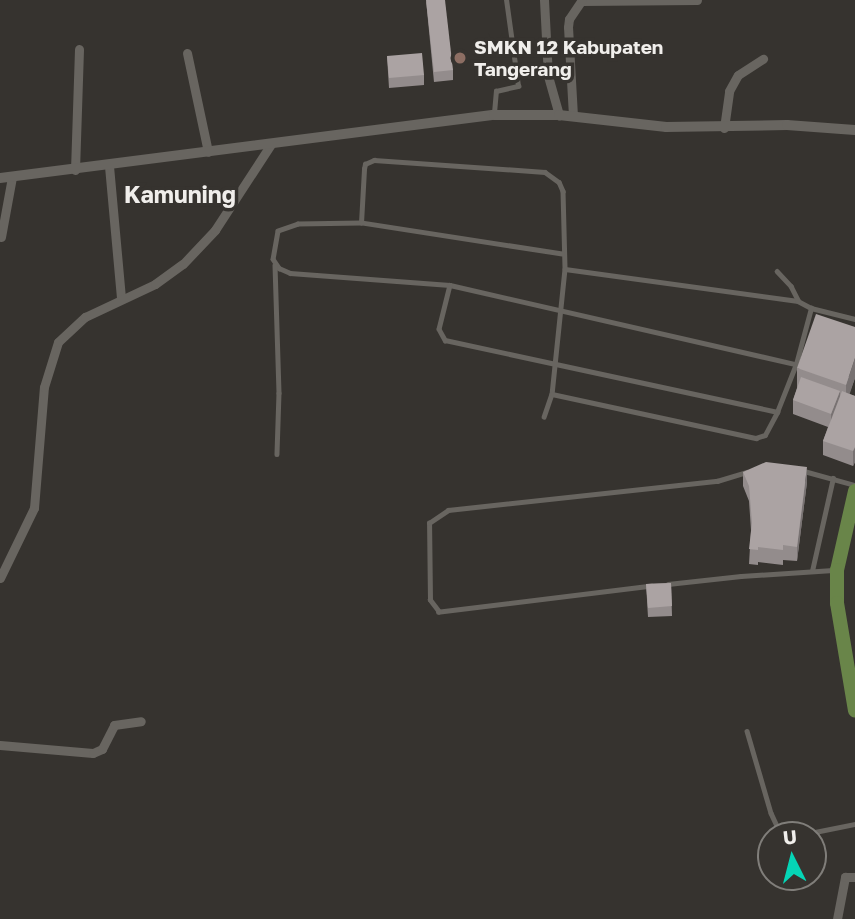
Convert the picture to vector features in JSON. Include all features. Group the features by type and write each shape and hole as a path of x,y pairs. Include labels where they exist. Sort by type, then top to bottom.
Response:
{"main road":[{"path":"855,491 837,570 840,627 855,710"}],"street":[{"path":"544,0 548,76 559,115"},
{"path":"573,117 568,27 569,19 581,1 697,0"},
{"path":"75,170 79,48"},
{"path":"187,53 208,152"},
{"path":"724,128 729,91 738,75 763,59"},
{"path":"0,178 494,115 559,115 666,127 787,125 855,130"},
{"path":"0,578 34,508 44,387 53,353 73,325 155,284 183,264 215,230 271,144"},
{"path":"109,166 121,299"},
{"path":"1,237 12,177"},
{"path":"0,745 93,753 102,749 114,725 141,721"},
{"path":"836,919 845,877 855,877"}],"lane":[{"path":"494,115 496,91 518,86 506,0"},
{"path":"361,223 365,164 374,160 545,172 559,183 563,191 562,254 565,269 552,394 544,417"},
{"path":"277,454 279,393 274,237 284,228 298,224 361,223 562,254"},
{"path":"275,264 290,273 450,285 562,308 796,364"},
{"path":"565,269 798,301 811,308 855,319"},
{"path":"777,271 791,286 798,301"},
{"path":"450,285 439,328 445,340 777,412"},
{"path":"552,394 755,438 765,435 796,364 811,308"},
{"path":"799,471 855,485"},
{"path":"749,472 717,481 448,510 429,523 432,607 439,612 741,576 837,570"},
{"path":"812,571 833,478"},
{"path":"747,731 775,821"},
{"path":"827,830 855,824"}],"building":[{"path":"426,0 445,0 453,70 434,72"},
{"path":"422,53 424,75 389,78 387,56"},
{"path":"816,314 855,327 855,358 846,385 797,368"},
{"path":"801,377 840,391 831,414 793,400"},
{"path":"842,391 855,396 853,451 823,441"},
{"path":"766,462 807,467 797,547 783,545 783,550 758,547 758,550 749,549 752,523 749,486 743,472"},
{"path":"671,583 672,606 648,608 646,584"}],"place":[{"name":"SMKN 12 Kabupaten Tangerang","path":"460,58"}],"district":[{"name":"Kamuning","path":"180,194"}]}
